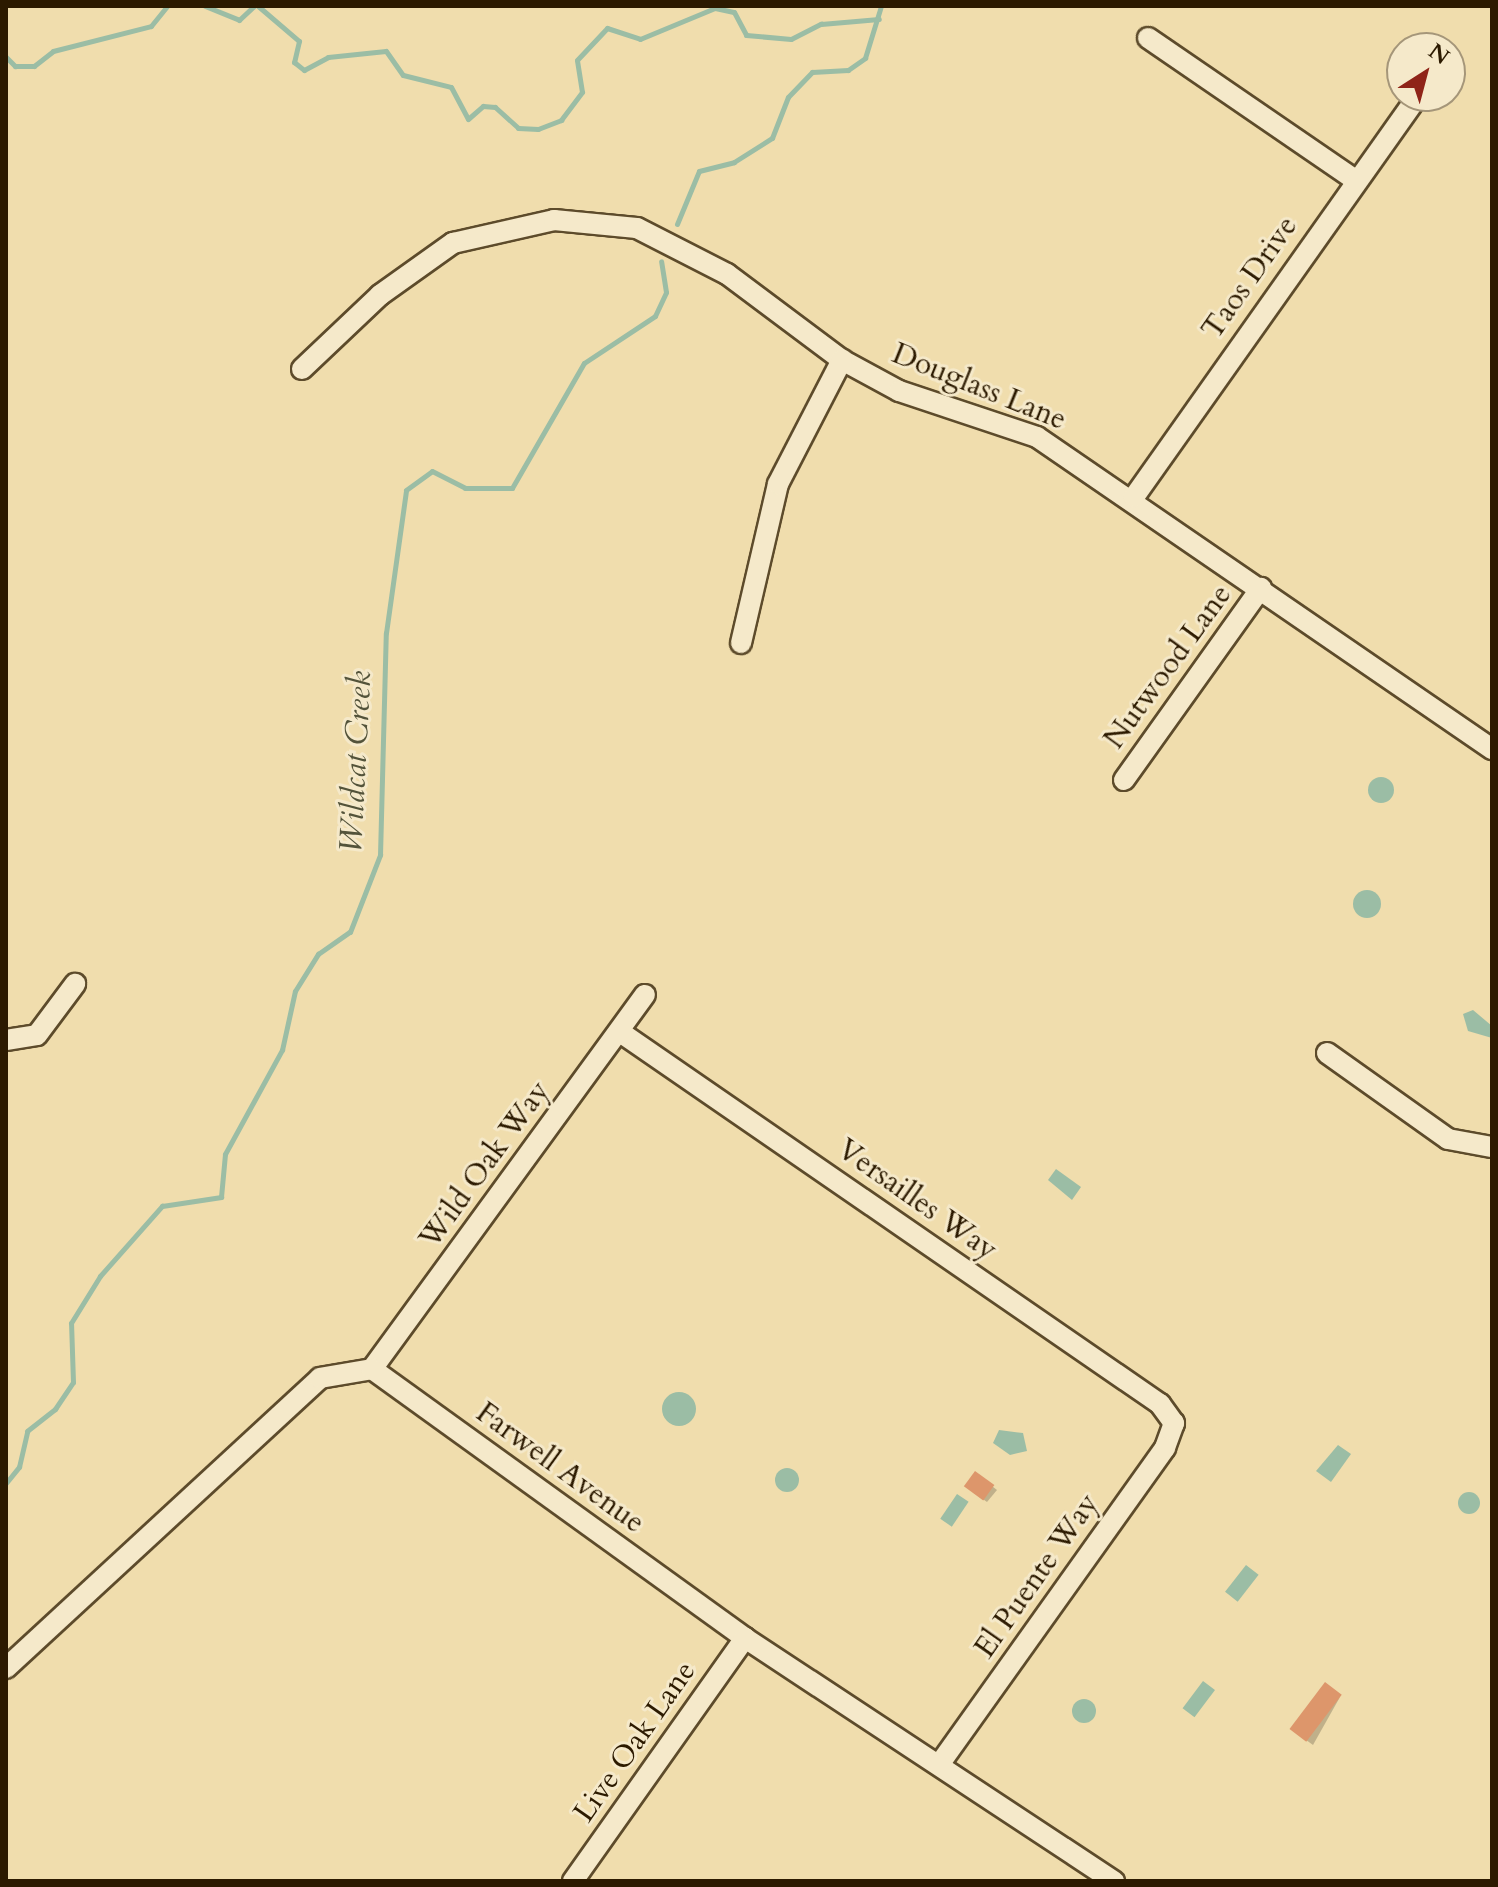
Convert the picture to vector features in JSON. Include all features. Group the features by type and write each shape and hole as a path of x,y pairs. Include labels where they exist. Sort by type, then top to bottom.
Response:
{"street":[{"path":"1148,38 1355,180"},
{"name":"Taos Drive","path":"1134,497 1355,180 1406,112"},
{"name":"Douglass Lane","path":"302,369 380,295 453,243 554,220 599,220 670,239 842,360 899,391 1037,437 1134,497 1492,749"},
{"path":"741,643 778,484 842,360"},
{"name":"Nutwood Lane","path":"1124,780 1261,588"},
{"path":"6,1040 37,1035 75,984"},
{"name":"Wild Oak Way","path":"372,1369 645,995"},
{"name":"Versailles Way","path":"620,1032 1160,1404 1174,1423"},
{"path":"1327,1053 1448,1139 1492,1147"},
{"path":"6,1668 320,1378 372,1369"},
{"name":"Farwell Avenue","path":"372,1369 745,1638 942,1761 1114,1881"},
{"name":"El Puente Way","path":"942,1761 1165,1448 1174,1423"},
{"name":"Live Oak Lane","path":"573,1881 745,1638"}],"shaded area":[{"path":"1381,777 1390,781 1394,790 1390,799 1381,803 1372,799 1368,790 1372,781"},
{"path":"1367,890 1377,894 1381,904 1377,914 1367,918 1357,914 1353,904 1357,894"},
{"path":"1473,1010 1492,1026 1492,1038 1468,1031 1463,1014"},
{"path":"1056,1169 1081,1187 1072,1200 1048,1180"},
{"path":"679,1392 691,1397 696,1409 691,1421 679,1426 667,1421 662,1409 667,1397"},
{"path":"999,1430 1023,1433 1027,1451 1010,1455 993,1443"},
{"path":"1338,1445 1351,1454 1331,1482 1316,1471"},
{"path":"787,1468 798,1475 799,1480 792,1491 787,1492 776,1485 775,1480 782,1469"},
{"path":"1465,1492 1473,1492 1480,1503 1473,1514 1465,1514 1458,1507 1458,1499"},
{"path":"957,1494 969,1502 952,1527 940,1519"},
{"path":"1246,1565 1259,1575 1238,1602 1225,1592"},
{"path":"1203,1681 1215,1690 1195,1717 1183,1708"},
{"path":"1084,1699 1092,1703 1096,1711 1092,1719 1084,1723 1076,1719 1072,1711 1076,1703"}],"building":[{"path":"975,1471 994,1485 983,1500 964,1486"},
{"path":"1325,1682 1342,1695 1306,1742 1289,1729"}],"waterway":[{"path":"6,57 15,66 34,66 53,51 151,26 167,6"},
{"path":"205,6 239,20 254,6"},
{"path":"258,6 299,41 294,62 304,70 328,57 386,51 403,75 451,87 468,119 483,106 495,107 518,128 538,129 561,120 582,92 577,60 607,28 640,39 715,8 734,12 746,35 791,39 821,24 879,19"},
{"name":"Wildcat Creek","path":"677,224 699,171 734,162 772,138 788,97 812,72 848,70 865,58 881,6"},
{"name":"Wildcat Creek","path":"6,1483 19,1467 27,1431 55,1409 73,1382 71,1323 100,1276 162,1206 221,1197 225,1154 282,1050 295,991 318,954 350,932 380,855 386,633 406,490 432,471 465,488 512,488 584,363 655,316 666,292 661,261"}]}
